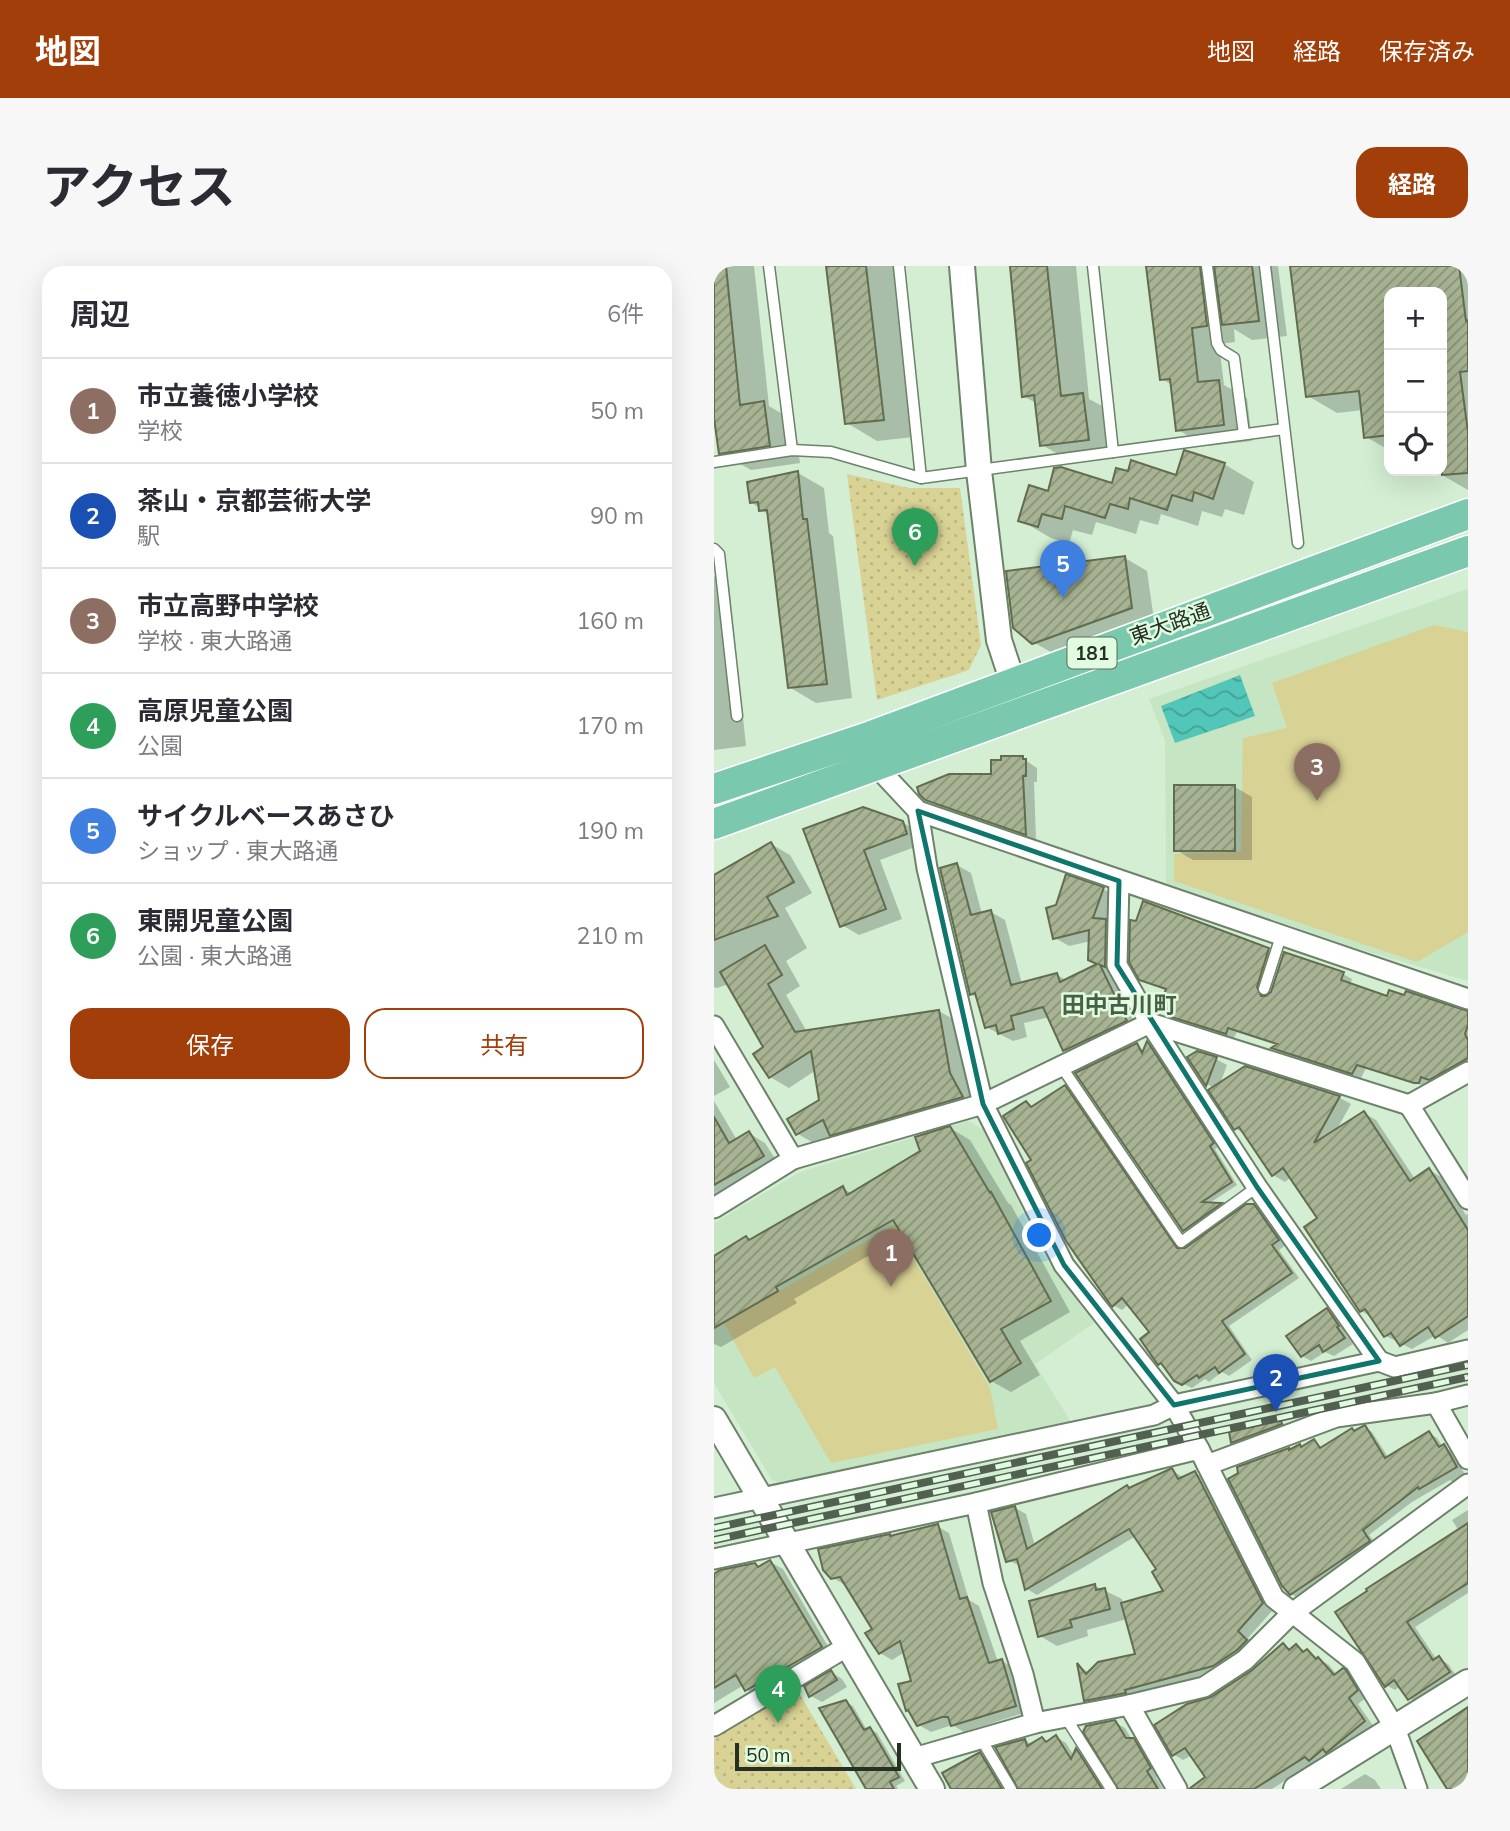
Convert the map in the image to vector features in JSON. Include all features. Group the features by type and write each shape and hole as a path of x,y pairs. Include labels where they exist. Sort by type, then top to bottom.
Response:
{"main road":[{"name":"東大路通","path":"714,824 1012,683 1468,514"},
{"name":"東大路通","path":"714,789 1022,711 1468,551"}],"street":[{"path":"962,266 979,471 999,640 1022,711"},
{"path":"871,751 918,811 928,868 983,1104 1064,1265 1174,1405 1274,1598 1355,1662 1395,1728 1417,1789"},
{"path":"918,811 1468,999"},
{"path":"1119,881 1117,965 1150,1023 1257,1187 1380,1361 1395,1367 1468,1350"},
{"path":"714,1208 793,1159 983,1104 1150,1023 1409,1105 1468,1199"},
{"path":"714,1026 793,1159"},
{"path":"1409,1105 1468,1072"},
{"path":"714,1508 1154,1415 1174,1405 1380,1361"},
{"path":"714,1559 788,1541 1203,1457 1336,1417 1436,1403 1468,1395"},
{"path":"1436,1403 1468,1459"},
{"path":"714,1419 932,1789"},
{"path":"914,1758 1035,1723 1204,1687 1245,1660 1291,1614 1468,1484"},
{"path":"976,1503 993,1583 1023,1674 1035,1723"},
{"path":"714,1726 848,1646"},
{"path":"1296,1789 1468,1682"},
{"path":"1129,1705 1177,1789"}],"lane":[{"path":"769,266 792,450"},
{"path":"900,266 921,478"},
{"path":"1093,266 1113,452"},
{"path":"1207,266 1217,343 1221,351 1234,358 1244,434"},
{"path":"1265,266 1298,543"},
{"path":"714,462 792,450 831,452 921,478 1284,429"},
{"path":"714,549 719,554 737,716"},
{"path":"1264,989 1281,936"},
{"path":"1061,1066 1181,1242 1257,1187"},
{"path":"1066,1718 1111,1789"},
{"path":"981,1738 1012,1789"}],"highlighted area":[{"path":"918,811 1119,881 1117,965 1257,1187 1379,1361 1174,1405 1064,1265 983,1104"}],"shaded area":[{"path":"847,474 909,488 960,488 981,645 969,670 877,700"},
{"path":"1468,589 1468,981 1356,948 1166,883 1165,740 1149,699"},
{"path":"1434,625 1468,632 1468,932 1417,962 1174,881 1174,854 1241,852 1243,738 1287,728 1272,683"},
{"path":"968,1121 986,1131 1041,1252 1094,1323 1035,1364 1074,1427 786,1485 772,1480 714,1383 714,1223 800,1172"},
{"path":"894,1225 990,1388 998,1429 831,1463 775,1367 754,1378 724,1323"},
{"path":"796,1688 856,1789 714,1789 714,1739"}],"water":[{"path":"1240,675 1255,716 1175,743 1161,706"}],"building":[{"path":"714,266 726,266 740,405 764,401 770,446 719,454 714,418"},
{"path":"826,266 866,266 884,420 845,424"},
{"path":"1010,266 1047,266 1061,396 1083,393 1089,440 1040,446 1034,395 1022,397"},
{"path":"1146,266 1200,266 1207,326 1192,328 1198,382 1219,380 1224,425 1176,431 1170,379 1160,380"},
{"path":"1214,266 1252,266 1259,321 1222,325"},
{"path":"1290,266 1459,266 1466,321 1468,320 1468,371 1460,372 1468,432 1468,473 1447,475 1447,287 1384,287 1384,436 1364,438 1359,391 1306,397"},
{"path":"1184,450 1225,463 1213,499 1194,492 1192,501 1172,495 1167,510 1130,498 1128,509 1110,504 1105,518 1065,506 1062,519 1042,514 1038,527 1018,521 1029,485 1048,491 1054,468 1061,467 1112,483 1116,468 1128,471 1131,460 1176,475"},
{"path":"798,471 803,519 807,519 827,684 788,688 767,510 759,511 758,502 750,503 747,482"},
{"path":"1125,556 1132,608 1032,644 1013,628 1006,571"},
{"path":"1001,756 1023,756 1023,759 1026,759 1026,776 1023,776 1026,835 925,800 919,794 917,787 949,774 991,774 991,760 1001,760"},
{"path":"1174,785 1235,785 1235,851 1174,851"},
{"path":"863,807 903,821 907,834 864,850 886,909 840,927 803,829"},
{"path":"771,842 794,882 767,897 778,916 714,940 714,875"},
{"path":"957,863 971,915 991,910 1011,985 1057,973 1060,982 1097,964 1088,960 1089,930 1053,939 1046,908 1056,905 1066,874 1104,887 1093,918 1106,919 1105,967 1100,965 1127,1021 1063,1051 1043,1007 1011,1016 1014,1029 998,1034 996,1025 985,1028 975,993 970,995 940,868"},
{"path":"1143,901 1269,948 1257,987 1261,996 1271,992 1284,952 1344,972 1341,980 1387,996 1389,990 1404,995 1406,991 1468,1011 1465,1034 1468,1040 1468,1058 1429,1080 1421,1077 1419,1083 1414,1083 1357,1065 1352,1074 1271,1048 1277,1044 1228,1028 1226,1034 1171,1017 1173,1011 1160,1006 1166,989 1139,980 1129,962 1130,920 1136,921"},
{"path":"765,945 782,975 768,984 795,1032 939,1010 950,1073 963,1097 830,1136 823,1120 796,1135 787,1119 819,1100 811,1051 769,1078 753,1054 763,1047 720,972"},
{"path":"1147,1041 1214,1143 1210,1146 1232,1182 1202,1202 1222,1203 1183,1231 1075,1073 1137,1043 1142,1053"},
{"path":"1197,1051 1217,1057 1206,1086 1187,1057"},
{"path":"1245,1066 1340,1096 1314,1143 1364,1111 1410,1181 1429,1168 1468,1230 1468,1316 1435,1338 1428,1327 1400,1346 1391,1333 1384,1337 1365,1309 1360,1312 1304,1227 1317,1218 1283,1168 1272,1176 1239,1127 1234,1130 1208,1090"},
{"path":"1065,1085 1177,1248 1185,1248 1246,1204 1254,1204 1279,1240 1272,1245 1292,1273 1222,1321 1245,1354 1219,1373 1215,1367 1182,1385 1174,1381 1161,1363 1158,1365 1140,1339 1149,1332 1122,1298 1112,1307 1066,1241 1026,1163 1031,1160 1003,1116 1026,1101 1031,1107"},
{"path":"714,1117 729,1143 749,1131 764,1156 714,1185"},
{"path":"950,1126 991,1192 1051,1301 1001,1329 1021,1363 990,1382 893,1220 776,1287 778,1291 714,1328 714,1256 746,1236 749,1240 843,1186 847,1195 920,1151 915,1137"},
{"path":"1327,1308 1345,1338 1323,1352 1319,1345 1301,1357 1286,1336"},
{"path":"1281,1420 1282,1424 1231,1443 1229,1432"},
{"path":"1365,1425 1385,1458 1429,1431 1439,1447 1444,1444 1457,1467 1419,1489 1418,1487 1363,1530 1370,1541 1290,1595 1282,1586 1228,1479 1238,1473 1237,1467 1300,1444 1301,1447 1314,1439 1320,1448 1352,1428 1354,1431"},
{"path":"1172,1468 1178,1479 1195,1471 1263,1603 1238,1631 1247,1640 1213,1666 1125,1690 1126,1693 1084,1701 1077,1663 1086,1674 1098,1662 1135,1654 1121,1603 1163,1591 1152,1572 1156,1569 1129,1529 1025,1590 1017,1559 1006,1562 991,1512 1015,1506 1027,1549 1127,1485 1129,1488"},
{"path":"1468,1523 1468,1583 1407,1622 1433,1660 1439,1656 1450,1672 1408,1700 1394,1680 1385,1687 1335,1612"},
{"path":"938,1524 960,1599 967,1597 989,1663 1002,1659 1016,1706 951,1726 948,1717 942,1717 917,1726 908,1710 906,1711 898,1684 911,1681 900,1641 879,1654 865,1633 872,1629 840,1577 831,1579 823,1570 818,1549"},
{"path":"770,1560 822,1647 745,1691 736,1675 714,1688 714,1574 720,1570 755,1563 758,1567"},
{"path":"1095,1584 1096,1590 1105,1588 1110,1609 1070,1620 1072,1627 1038,1637 1029,1601"},
{"path":"1283,1643 1289,1650 1296,1644 1303,1652 1307,1649 1334,1675 1343,1668 1346,1670 1358,1690 1349,1698 1365,1721 1326,1753 1323,1749 1309,1761 1305,1757 1254,1789 1189,1789 1205,1777 1185,1748 1172,1756 1154,1725 1187,1704 1211,1697 1252,1670"},
{"path":"831,1670 837,1680 809,1697 804,1686"},
{"path":"846,1700 864,1730 870,1727 899,1777 890,1782 894,1789 866,1789 819,1708"},
{"path":"1468,1707 1468,1789 1447,1789 1417,1741"},
{"path":"1115,1720 1126,1738 1134,1738 1151,1768 1147,1771 1158,1789 1118,1789 1083,1732 1086,1726"},
{"path":"1056,1735 1071,1759 1076,1748 1102,1789 1018,1789 995,1747 1025,1739 1027,1746 1042,1737 1046,1742"},
{"path":"980,1752 1002,1789 951,1789 942,1773"}],"railway":[{"path":"714,1528 1468,1365"},
{"path":"714,1540 1468,1377"}],"place":[{"name":"東開児童公園","path":"915,566"},
{"name":"サイクルベースあさひ","path":"1063,598"},
{"name":"市立高野中学校","path":"1317,801"},
{"name":"市立養徳小学校","path":"891,1287"},
{"name":"茶山・京都芸術大学","path":"1276,1412"},
{"name":"高原児童公園","path":"778,1723"}],"district":[{"name":"田中古川町","path":"1119,1005"}]}
